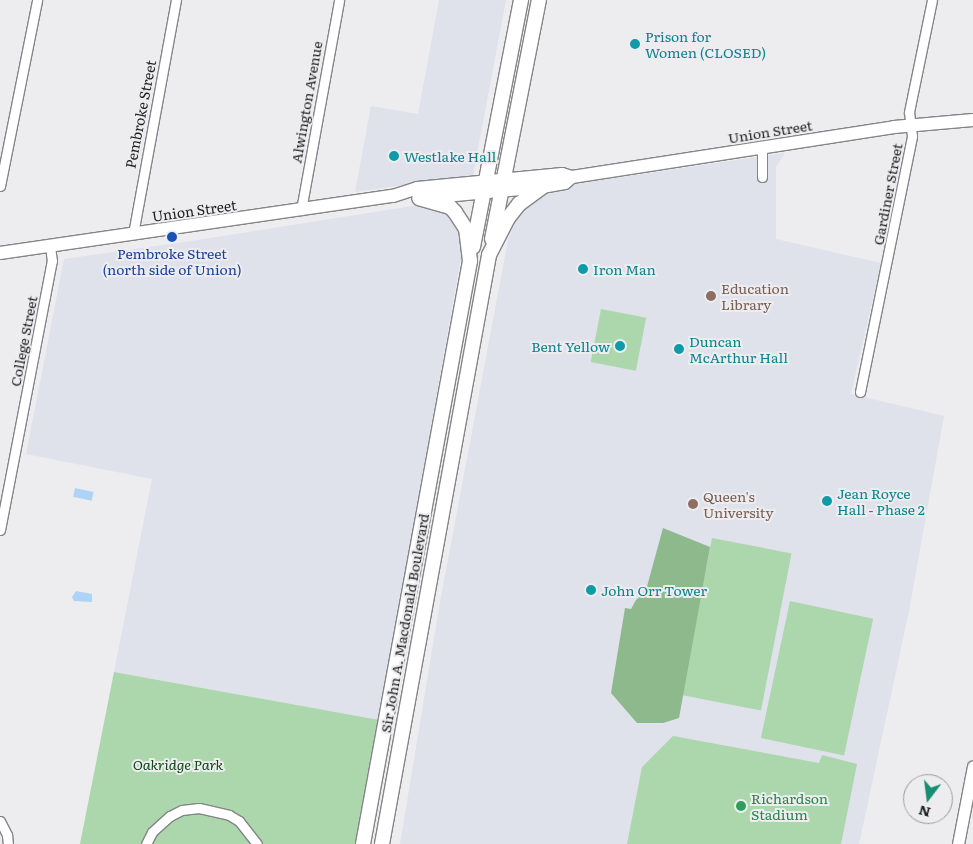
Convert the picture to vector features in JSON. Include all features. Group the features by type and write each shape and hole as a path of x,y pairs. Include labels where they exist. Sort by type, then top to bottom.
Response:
{"main road":[{"path":"470,261 521,0"},
{"path":"489,255 539,0"},
{"name":"Union Street","path":"393,196 419,198 502,186 562,174 572,177 910,125 973,120"},
{"name":"Union Street","path":"502,186 542,187 566,183 572,177"},
{"path":"489,255 508,218 519,204 542,187"},
{"name":"Union Street","path":"0,253 393,196 417,188 484,188"},
{"path":"419,198 450,207 455,212 466,229 470,261"},
{"name":"Sir John A. Macdonald Boulevard","path":"382,844 489,255"},
{"name":"Sir John A. Macdonald Boulevard","path":"363,844 470,261"}],"street":[{"path":"0,186 37,0"},
{"name":"Pembroke Street","path":"133,234 176,0"},
{"name":"Alwington Avenue","path":"301,210 339,0"},
{"name":"Gardiner Street","path":"860,392 912,136 909,112 932,0"},
{"path":"762,147 762,177"},
{"name":"College Street","path":"0,530 52,261 50,246"},
{"path":"958,844 973,766"},
{"path":"146,844 152,832 170,816 182,810 199,808 212,809 240,821 257,844"},
{"path":"0,821 7,835 8,844"}],"shaded area":[{"path":"439,0 506,0 473,175 355,192 371,106 418,114"},
{"name":"Queen's University","path":"785,153 776,167 776,239 881,263 851,394 944,416 909,611 859,844 400,844 440,602 508,240 517,214 543,193 568,185"},
{"path":"425,204 442,207 461,228 462,252 379,720 114,672 152,479 26,454 64,259"}],"green space":[{"path":"601,309 646,318 636,371 591,362"},
{"path":"663,528 710,547 679,718 663,723 637,723 611,693 625,608 631,609 636,600 646,590"},
{"path":"712,538 792,553 761,711 681,695"},
{"path":"790,601 873,619 844,756 761,738"},
{"name":"Oakridge Park","path":"114,672 379,720 357,844 80,844"},
{"name":"Richardson Stadium","path":"673,736 819,763 822,755 857,764 841,844 627,844 642,767"}],"water":[{"path":"75,488 94,492 92,501 73,497"},
{"path":"76,591 92,594 92,602 74,601 72,597"}],"place":[{"name":"Prison for Women (CLOSED)","path":"635,44"},
{"name":"Westlake Hall","path":"394,156"},
{"name":"Pembroke Street (north side of Union)","path":"172,237"},
{"name":"Iron Man","path":"583,269"},
{"name":"Education Library","path":"711,296"},
{"name":"Bent Yellow","path":"620,346"},
{"name":"Duncan McArthur Hall","path":"679,349"},
{"name":"Jean Royce Hall - Phase 2","path":"827,501"},
{"name":"Queen's University","path":"693,504"},
{"name":"John Orr Tower","path":"591,590"},
{"name":"Richardson Stadium","path":"741,806"}]}
